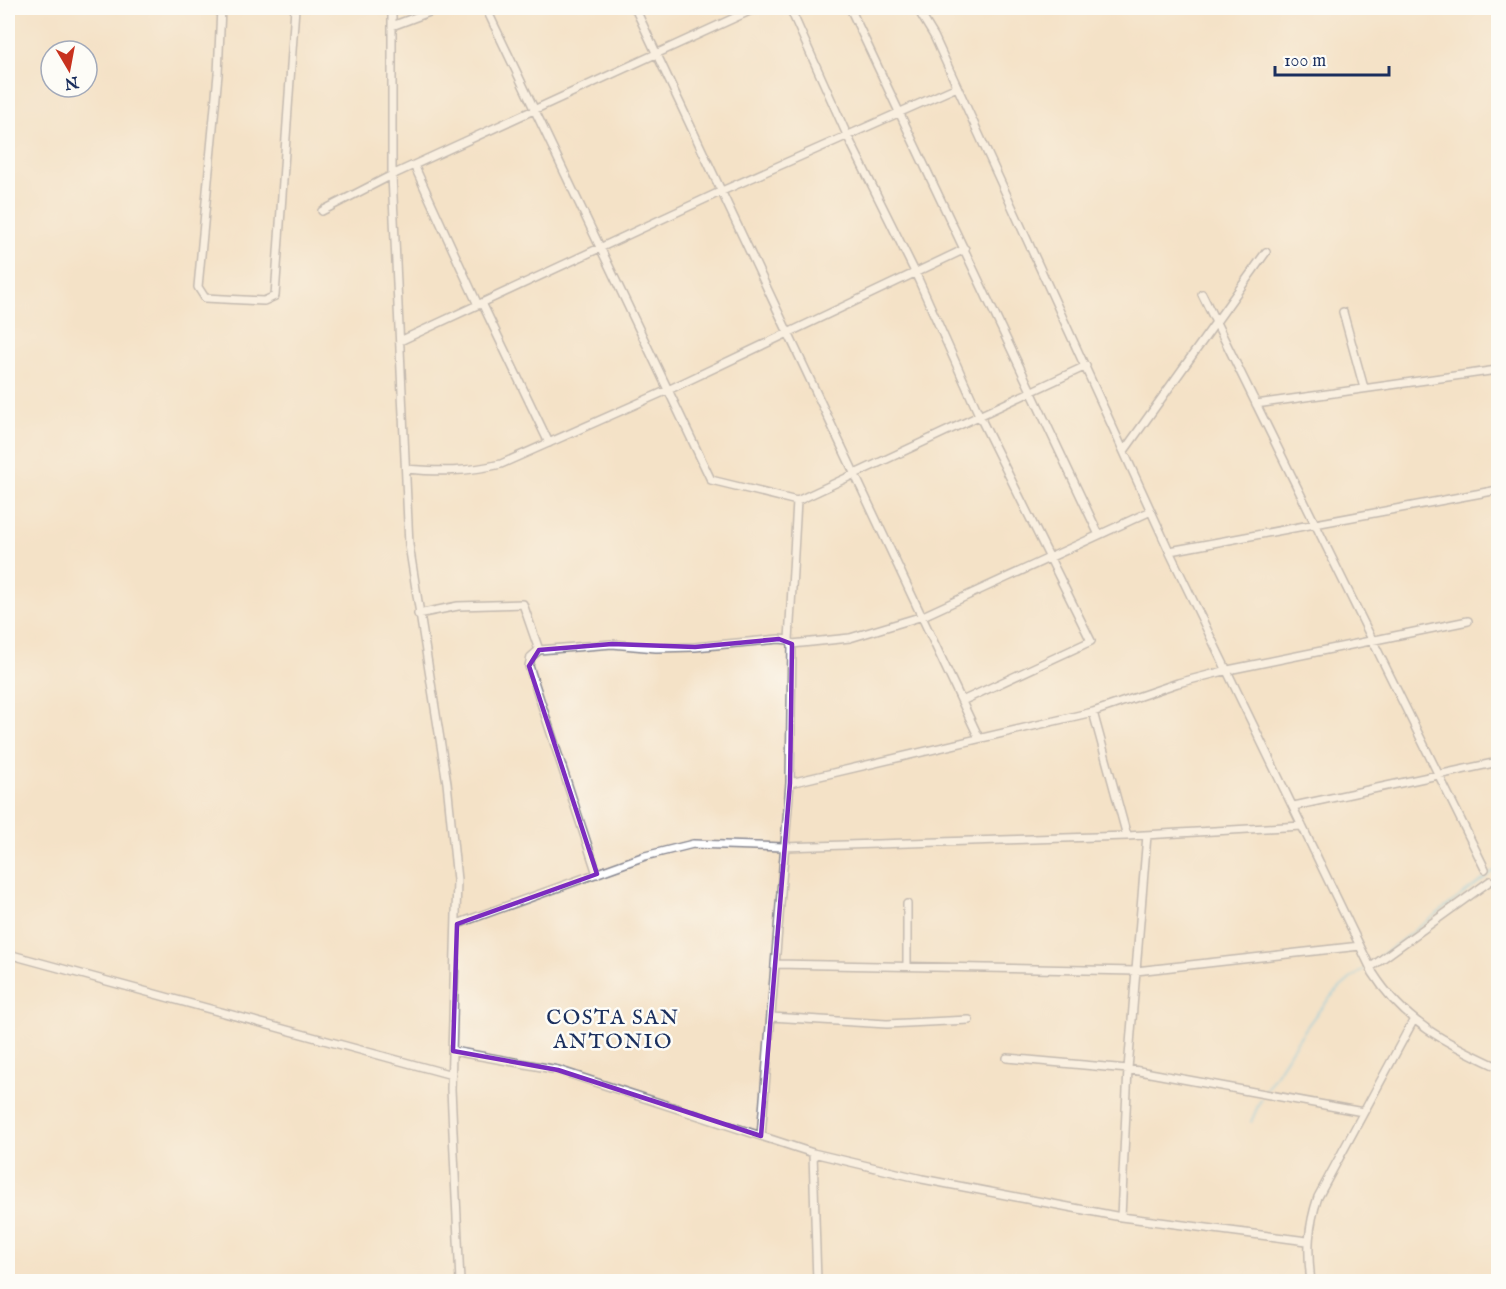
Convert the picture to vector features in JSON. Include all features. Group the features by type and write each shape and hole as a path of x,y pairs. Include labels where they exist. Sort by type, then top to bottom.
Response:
{"street":[{"path":"221,8 218,74 198,287 205,298 264,301 272,300 275,296 295,8"},
{"path":"392,8 392,175 409,545 454,834 457,924 452,1075 455,1220 460,1281"},
{"path":"392,26 440,8"},
{"path":"486,8 711,480 797,501 1086,366"},
{"path":"635,8 979,738"},
{"path":"322,211 392,175 756,8"},
{"path":"790,8 847,135 915,272 980,417 1091,641 962,701"},
{"path":"850,8 1099,535"},
{"path":"917,8 957,87 1151,511 1371,967 1389,997 1413,1021 1498,1067"},
{"path":"400,341 722,191 957,87"},
{"path":"414,165 549,443"},
{"path":"406,469 444,472 474,471 501,464 668,390 965,249"},
{"path":"1124,451 1266,252"},
{"path":"1202,294 1485,869"},
{"path":"1343,312 1364,388"},
{"path":"1257,404 1497,370"},
{"path":"1170,551 1315,522 1498,490"},
{"path":"761,1136 790,783 790,642 797,501"},
{"path":"597,874 530,666 531,657 539,650 612,644 656,648 850,638 923,616 1151,511"},
{"path":"418,614 458,606 523,604 539,650"},
{"path":"790,783 1093,712 1178,683 1228,670 1468,621"},
{"path":"1093,712 1127,836"},
{"path":"1294,806 1498,762"},
{"path":"457,924 645,856 693,844 784,847 1127,836 1302,826"},
{"path":"1121,1217 1128,1069 1147,835"},
{"path":"1371,967 1490,881"},
{"path":"907,904 907,966"},
{"path":"775,964 1136,971 1360,946"},
{"path":"8,954 452,1075"},
{"path":"771,1017 887,1023 969,1020"},
{"path":"1311,1281 1307,1241 1309,1223 1318,1197 1413,1021"},
{"path":"453,1051 558,1070 813,1153 922,1179 1121,1217 1307,1241"},
{"path":"1007,1058 1128,1069 1363,1112"},
{"path":"813,1153 817,1281"}],"highlighted area":[{"path":"779,639 792,644 790,783 761,1136 558,1070 453,1051 457,924 597,874 529,666 539,650 612,644 695,647"}],"waterway":[{"path":"1378,958 1498,868"},
{"path":"1265,1091 1308,1024 1334,994 1364,969"},
{"path":"1251,1122 1261,1099"}],"district":[{"name":"COSTA SAN ANTONIO","path":"613,1030"}]}
